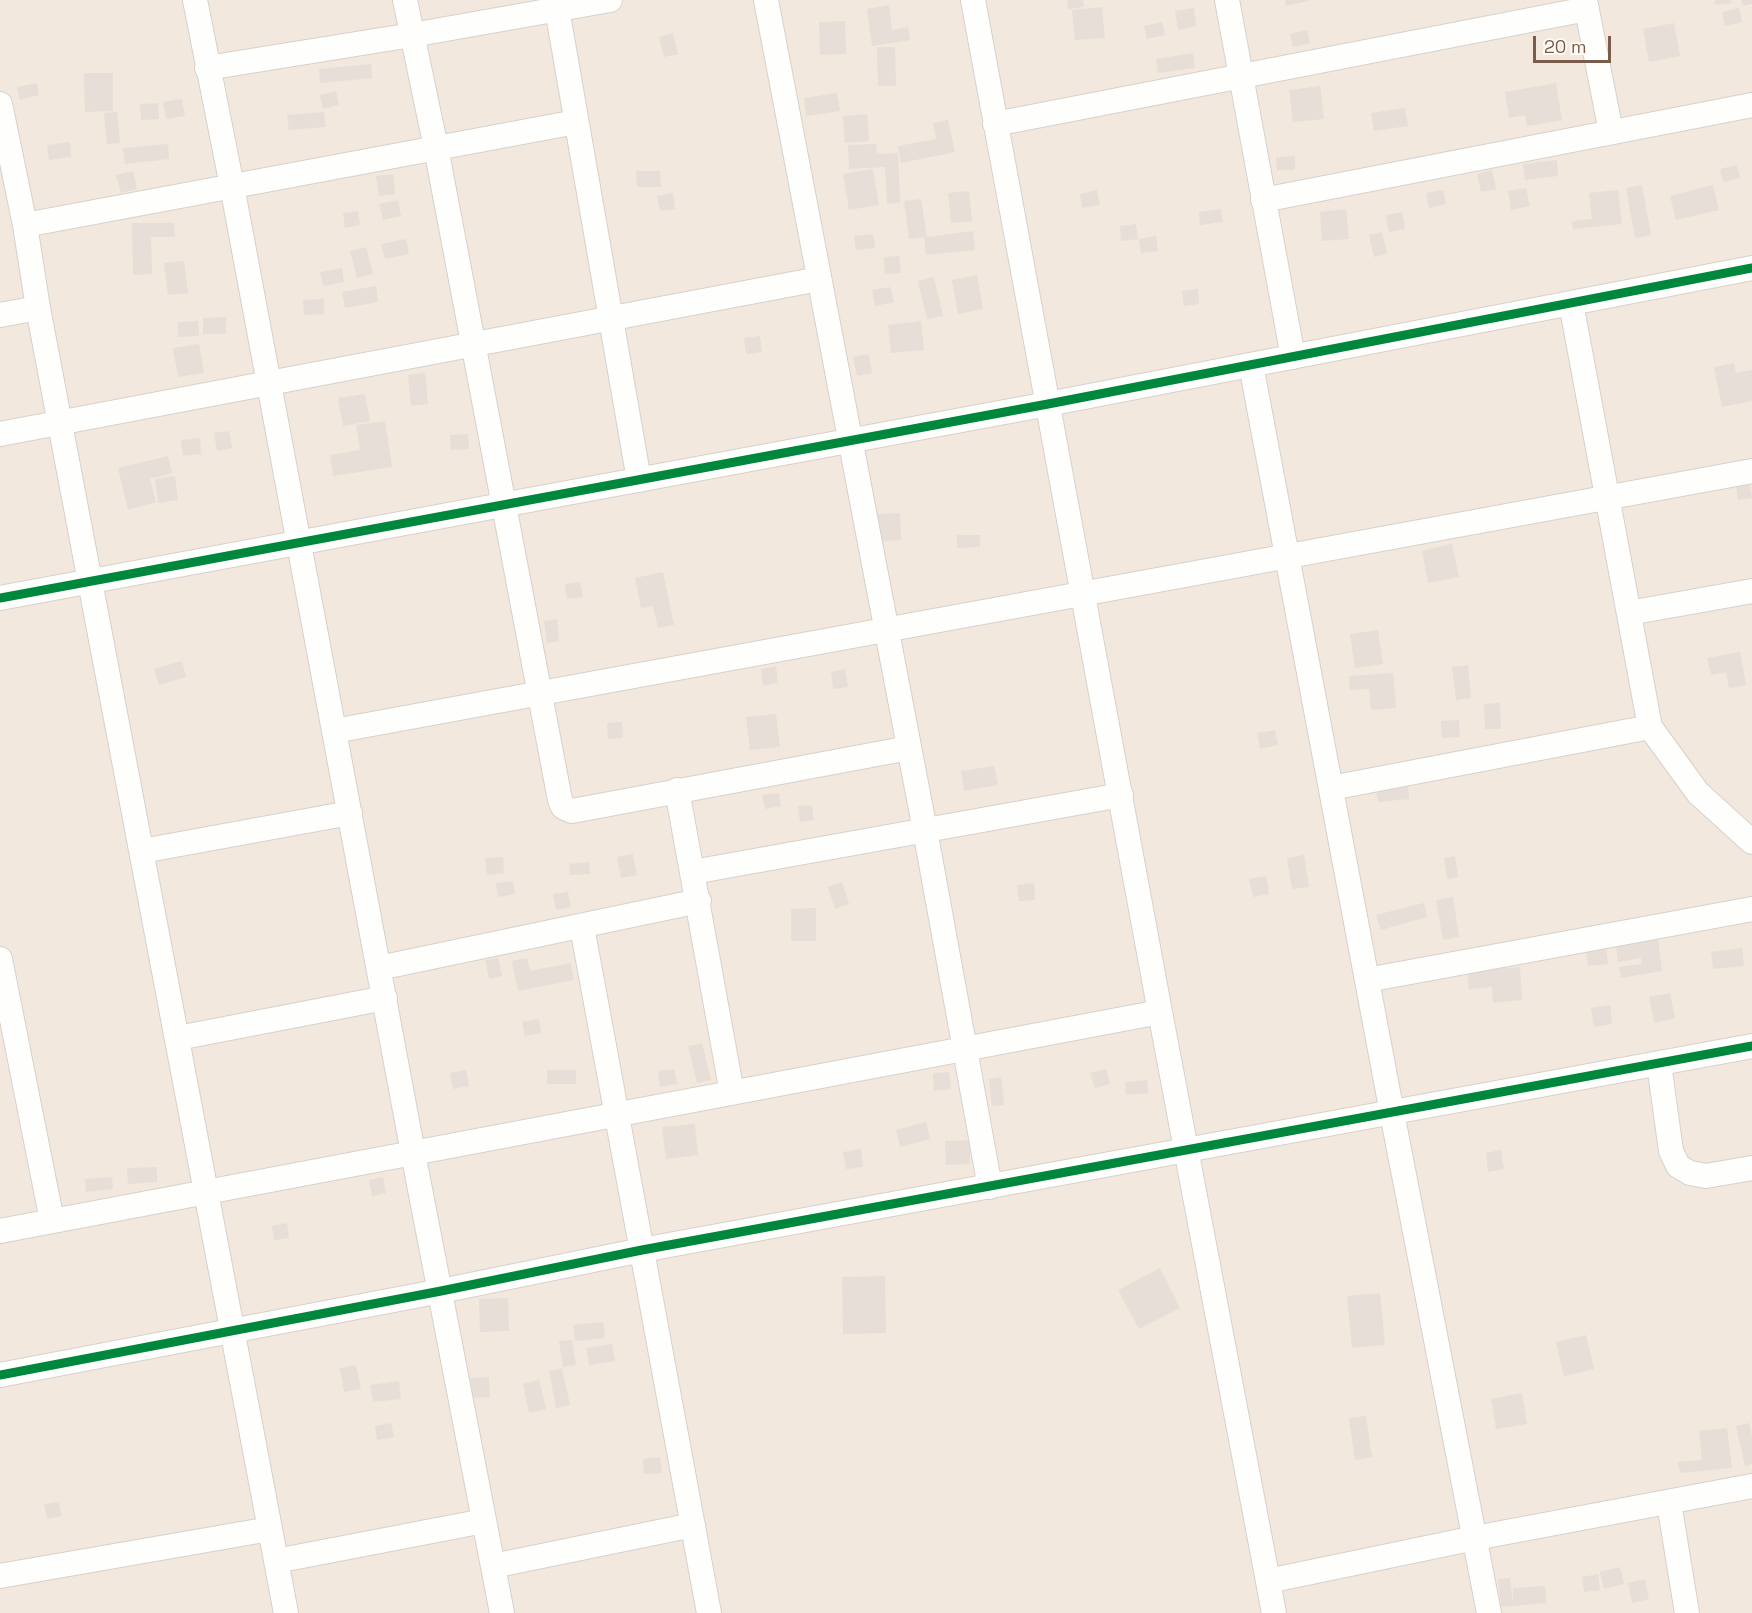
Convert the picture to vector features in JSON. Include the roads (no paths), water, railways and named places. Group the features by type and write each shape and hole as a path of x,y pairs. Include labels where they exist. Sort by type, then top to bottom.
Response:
{"street":[{"path":"195,0 502,1613"},
{"path":"405,0 436,148 539,693 563,807 573,811 909,748"},
{"path":"207,68 610,0"},
{"path":"766,0 925,830 990,1186"},
{"path":"973,0 1160,1012 1274,1613"},
{"path":"1227,0 1293,357"},
{"path":"995,124 1240,77 1586,5 1611,132"},
{"path":"557,9 639,480"},
{"path":"1263,200 1752,105"},
{"path":"1,116 25,225 38,308 286,1613"},
{"path":"25,225 576,122"},
{"path":"0,598 1048,404 1752,268"},
{"path":"0,434 819,279"},
{"path":"1571,303 1650,727 1698,793 1752,842"},
{"path":"0,315 38,308"},
{"path":"1251,365 1489,1613"},
{"path":"334,731 1752,471"},
{"path":"1629,613 1752,591"},
{"path":"1331,788 1650,727"},
{"path":"677,790 699,901 732,1093"},
{"path":"693,872 1121,795"},
{"path":"142,851 350,813"},
{"path":"379,968 699,901"},
{"path":"1367,980 1752,909"},
{"path":"582,927 709,1613"},
{"path":"0,959 52,1221"},
{"path":"178,1038 385,998"},
{"path":"0,1231 1160,1012"},
{"path":"0,1375 441,1291 642,1250 1752,1046"},
{"path":"1659,1064 1671,1151 1678,1166 1690,1173 1706,1176 1752,1168"},
{"path":"1268,1581 1475,1538 1752,1486"},
{"path":"1669,1503 1687,1613"},
{"path":"276,1561 484,1521"},
{"path":"493,1566 693,1525"},
{"path":"0,1576 270,1529"}]}
